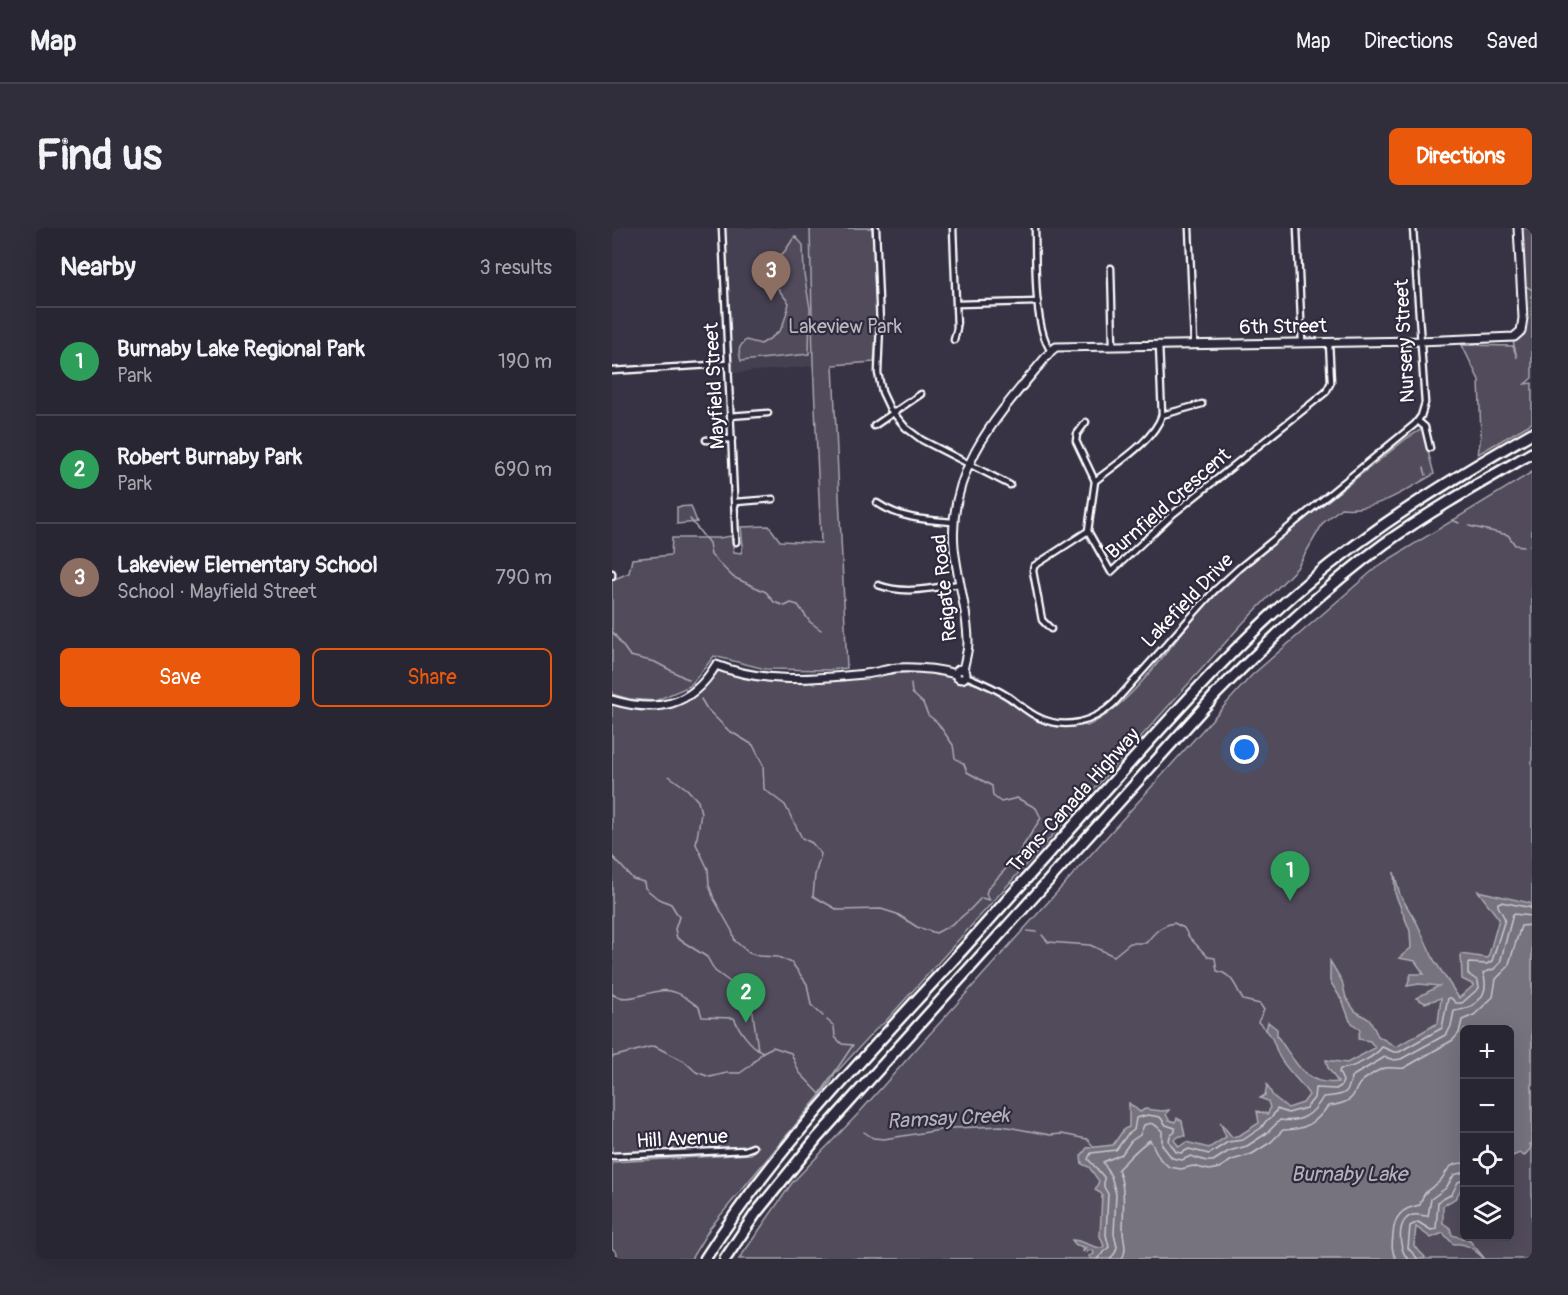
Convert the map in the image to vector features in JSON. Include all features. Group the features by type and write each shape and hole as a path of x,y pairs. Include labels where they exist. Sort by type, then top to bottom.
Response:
{"highway":[{"name":"Trans-Canada Highway","path":"705,1259 741,1204 809,1121 1233,651 1309,581 1377,529 1454,478 1532,433"},
{"name":"Trans-Canada Highway","path":"725,1259 756,1213 817,1138 1209,702 1263,647 1317,598 1383,545 1463,493 1532,453"}],"street":[{"name":"Mayfield Street","path":"722,228 736,542"},
{"path":"876,228 880,325 878,373 882,392 893,414 915,436 1010,485"},
{"path":"953,228 957,304 957,328 954,340"},
{"path":"1035,228 1038,302 1042,328 1051,351"},
{"path":"1189,228 1194,344"},
{"path":"1297,228 1302,342"},
{"name":"Nursery Street","path":"1413,228 1425,403 1418,421 1425,427 1430,448"},
{"name":"6th Street","path":"1051,351 1056,347 1065,346 1420,341 1517,336 1523,327 1518,228"},
{"path":"1111,268 1113,345"},
{"path":"957,304 1038,302"},
{"name":"Burnfield Crescent","path":"1095,481 1088,531 1111,572 1173,514 1326,392 1331,382 1329,342"},
{"path":"1086,422 1077,434 1076,441 1095,481 1150,436 1157,427 1162,415 1159,345"},
{"name":"Reigate Road","path":"962,673 967,652 968,632 954,547 954,522 959,489 967,464 988,430 1051,351"},
{"path":"612,371 728,364"},
{"path":"874,426 921,394"},
{"path":"1162,415 1202,404"},
{"path":"730,416 768,413"},
{"name":"Lakefield Drive","path":"612,700 646,708 672,703 696,690 716,665 750,676 775,679 845,676 903,668 929,668 962,673 992,687 1046,721 1075,723 1100,715 1114,703 1214,591 1418,421"},
{"path":"706,440 732,439"},
{"path":"735,502 773,499"},
{"path":"877,503 909,518 954,522"},
{"path":"1051,629 1042,620 1034,566 1088,531"},
{"path":"879,585 904,592 959,584"},
{"name":"Hill Avenue","path":"612,1156 745,1150 753,1147"}],"shaded area":[{"path":"726,228 810,228 814,366 733,373"}],"green space":[{"name":"Lakeview Park","path":"810,228 872,228 877,328 874,362 833,365 847,668 765,669 714,656 690,686 655,701 629,699 612,694 612,580 629,573 632,559 671,555 672,538 731,536 734,552 741,553 743,546 741,527 769,526 780,541 821,543"},
{"path":"1521,228 1532,228 1532,378 1525,384 1532,383 1532,423 1478,454 1481,436 1479,380 1462,345 1513,346 1517,358 1513,341 1521,337 1526,325"},
{"path":"795,236 803,245 804,274 810,308 809,354 741,361 739,349 746,340 761,344 774,336 784,324 789,303 768,276 771,265 785,251"},
{"path":"1422,429 1434,474 1378,503 1366,507 1341,508 1323,523 1297,568 1243,623 884,1023 835,1074 710,1228 691,1259 616,1259 617,1253 612,1248 612,1162 751,1154 758,1147 612,1154 612,704 646,709 679,705 699,692 719,671 777,683 833,681 922,672 981,685 1042,721 1069,727 1087,726 1105,716 1139,685 1202,610 1240,573 1407,438"},
{"path":"1532,472 1532,1259 739,1259 792,1183 857,1115 1251,676 1378,566"},
{"path":"691,506 697,522 677,524 677,507"}],"water":[{"name":"Burnaby Lake","path":"1394,872 1400,895 1417,923 1434,960 1459,998 1474,985 1462,979 1461,954 1488,958 1499,919 1478,891 1530,903 1532,916 1532,1144 1524,1156 1520,1153 1514,1155 1514,1025 1460,1025 1460,1190 1456,1198 1443,1206 1443,1223 1450,1228 1452,1235 1460,1238 1460,1241 1470,1241 1485,1259 1466,1245 1453,1244 1443,1233 1431,1238 1416,1227 1414,1246 1425,1257 1423,1259 1091,1259 1089,1256 1094,1254 1093,1251 1087,1252 1086,1248 1083,1252 1084,1247 1076,1245 1072,1240 1101,1248 1104,1246 1100,1236 1102,1194 1095,1190 1099,1181 1089,1167 1082,1164 1081,1156 1087,1148 1113,1145 1124,1129 1129,1127 1129,1103 1140,1112 1145,1109 1169,1110 1166,1114 1169,1120 1175,1122 1177,1118 1182,1121 1185,1136 1174,1140 1179,1147 1186,1142 1209,1148 1226,1137 1220,1122 1232,1137 1240,1135 1259,1123 1257,1111 1268,1114 1270,1108 1268,1101 1260,1098 1265,1095 1267,1085 1273,1096 1288,1108 1303,1103 1309,1095 1279,1056 1266,1030 1268,1022 1277,1029 1277,1036 1295,1062 1309,1076 1317,1080 1338,1082 1328,1068 1326,1060 1347,1063 1375,1048 1370,1041 1358,1039 1360,1030 1350,1021 1343,1002 1330,981 1330,961 1342,981 1346,998 1355,1011 1370,1020 1378,1036 1396,1047 1438,1023 1441,998 1425,1003 1416,998 1439,986 1419,984 1407,986 1411,974 1424,974 1415,961 1399,958 1411,948 1410,931 1395,893"}],"waterway":[{"path":"1526,286 1532,290"},
{"path":"1424,468 1426,475"},
{"path":"690,519 709,543 711,555 733,577 766,592 774,602 785,606 791,603 798,605 810,622 821,630"},
{"path":"1452,520 1459,523"},
{"path":"1469,526 1508,535 1515,545 1524,546"},
{"path":"612,631 630,656 655,662 689,680"},
{"path":"911,684 912,693 923,703 928,715 937,722 953,745 955,758 964,764 967,772 992,786 993,796 1001,802 1017,798 1036,808 1041,818 1014,860 988,888 986,894 989,899"},
{"path":"701,699 707,709 728,730 753,745 763,765 764,789 785,805 802,838 812,843 821,854 815,875 813,896 838,910 881,909 897,914 917,927 936,933 960,918 981,898 990,900"},
{"path":"669,776 687,789 698,801 701,813 696,844 708,869 709,885 714,899 735,941 749,953 778,957 792,963 807,984 811,1005 823,1016"},
{"path":"612,856 633,879 644,882 645,888 657,898 671,904 679,917 675,929 677,938 707,957 715,971 737,987 753,1013 758,1050"},
{"path":"1042,935 1048,942 1090,945 1114,956 1130,943 1146,943 1158,930 1174,923 1184,928 1189,937 1208,957 1215,958 1217,971 1230,978 1243,1000 1260,1004 1264,1010 1258,1022 1266,1030"},
{"path":"1027,931 1036,932"},
{"name":"Ramsay Creek","path":"612,994 627,998 658,991 674,992 699,1007 702,1017 734,1018 746,1038 759,1050 763,1052 773,1047 791,1053 799,1072 820,1094 853,1045 842,1044 835,1037 834,1026 827,1020"},
{"path":"612,1057 654,1046 684,1061 696,1072 710,1077 740,1073 763,1052"},
{"name":"Ramsay Creek","path":"864,1132 873,1138 884,1139 953,1128 1002,1126 1087,1139 1093,1146"}],"place":[{"name":"Lakeview Elementary School","path":"771,301"},
{"name":"Burnaby Lake Regional Park","path":"1290,901"},
{"name":"Robert Burnaby Park","path":"746,1023"}]}
